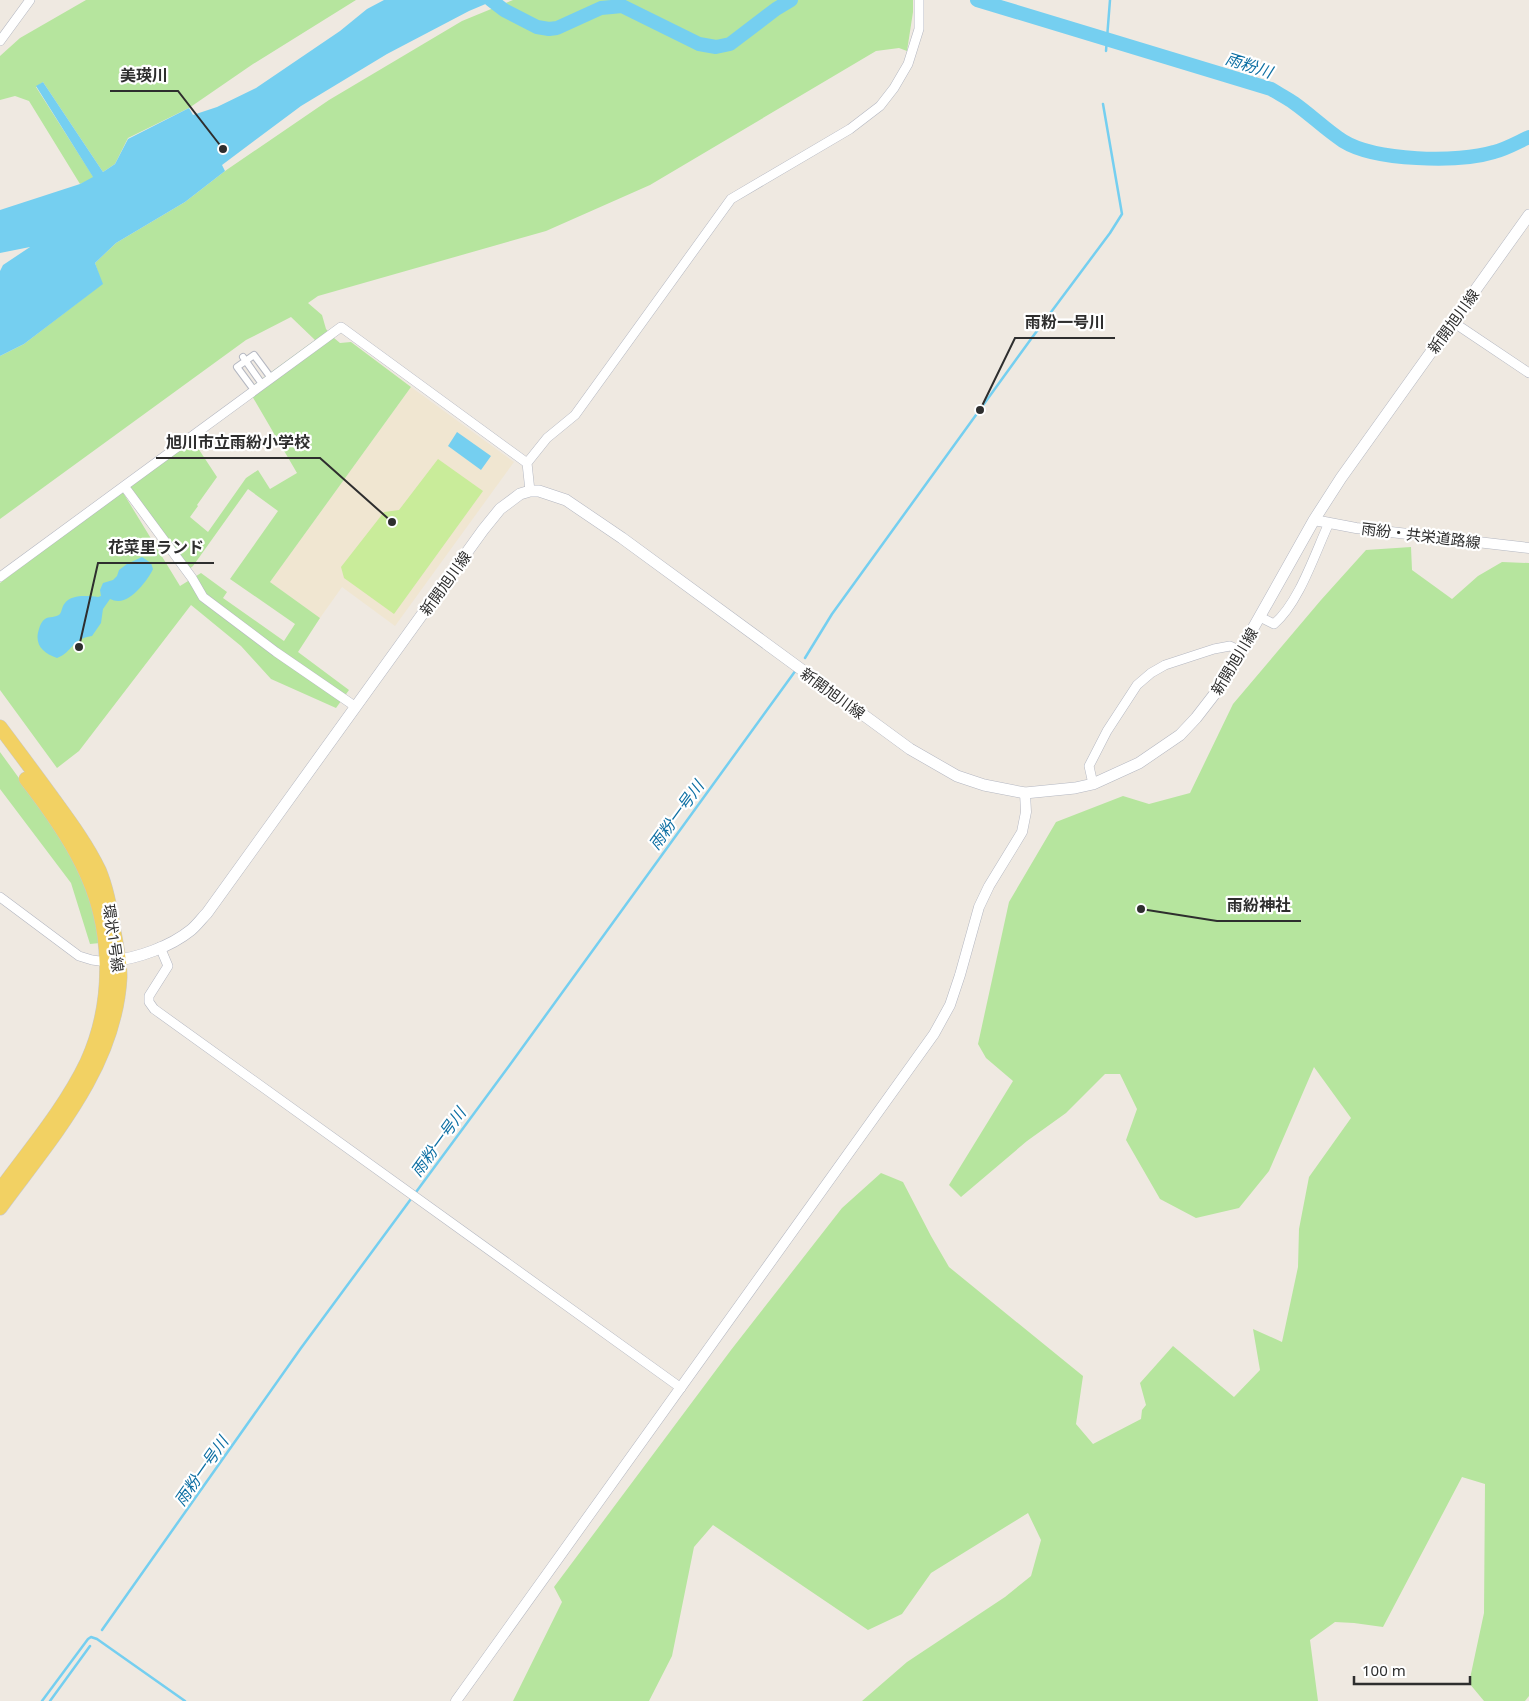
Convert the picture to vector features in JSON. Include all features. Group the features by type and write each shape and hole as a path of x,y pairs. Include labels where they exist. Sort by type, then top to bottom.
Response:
{"main road":[{"name":"新開旭川線","path":"113,961 160,947 191,930 207,913 429,603 500,509 520,494 530,490 566,500 606,527 910,749 957,776 984,785 1025,793 1075,788 1093,784 1140,763 1180,735 1220,687 1314,520 1341,478 1529,215"},
{"name":"環状1号線","path":"0,727 76,830 98,870 107,892 113,961 108,976 104,1007 97,1036 86,1062 64,1102 0,1190"},
{"name":"環状1号線","path":"0,743 66,835 84,866 94,891 113,961 120,977 115,1013 98,1064 74,1106 0,1208"}],"street":[{"path":"0,41 30,0"},
{"path":"530,490 527,463 547,438 575,415 731,199 850,129 880,106 894,88 908,64 920,22 919,0"},
{"path":"1453,322 1529,373"},
{"path":"0,577 341,327 527,463"},
{"path":"254,390 237,367 244,359 254,355 271,378"},
{"path":"244,359 262,384"},
{"path":"243,374 260,362"},
{"path":"124,486 192,578 203,597 276,652 356,707"},
{"name":"雨紛・共栄道路線","path":"1314,520 1356,528 1529,548"},
{"path":"1260,617 1274,624 1284,616 1295,597 1329,523"},
{"path":"1093,784 1089,766 1107,731 1137,685 1151,673 1165,665 1214,649 1230,646 1241,651"},
{"path":"456,1701 874,1119 938,1026 950,1005 979,907 989,886 1022,832 1026,812 1025,793"},
{"path":"0,897 79,956 92,960 113,961"},
{"path":"160,947 168,966 149,996 149,1002 154,1008 681,1388"}],"shaded area":[{"path":"411,387 514,462 395,626 342,587 320,618 270,582"}],"green space":[{"path":"86,0 356,0 253,64 189,108 128,138 115,164 103,172 43,82 36,87 94,178 80,184 29,101 15,96 0,100 0,56 20,38"},
{"path":"513,0 913,0 913,12 907,51 899,48 876,51 650,185 546,231 318,296 308,303 322,315 326,329 340,343 351,342 411,387 270,582 320,618 298,652 349,690 336,708 271,679 241,646 191,605 79,751 57,768 0,690 0,583 122,491 180,586 201,573 227,592 223,598 284,641 295,624 230,579 278,511 248,489 193,566 188,570 130,489 131,484 192,439 217,477 190,517 208,532 246,478 258,470 270,489 297,473 248,389 315,340 291,317 246,340 0,519 0,356 24,344 102,284 95,263 116,243 185,202 225,171 329,100 462,21"},
{"path":"438,459 483,491 394,614 344,578 341,567 384,512 399,510"},
{"path":"1411,547 1412,570 1452,599 1478,576 1502,562 1529,563 1529,1696 1525,1701 1484,1701 1469,1683 1484,1613 1485,1484 1462,1477 1383,1627 1335,1622 1310,1640 1318,1701 862,1701 907,1662 1005,1597 1031,1576 1041,1540 1028,1513 931,1573 902,1614 868,1630 713,1525 694,1547 672,1656 649,1701 513,1701 562,1602 554,1587 731,1350 842,1208 881,1173 903,1182 949,1267 1083,1376 1076,1424 1093,1444 1141,1419 1142,1410 1146,1405 1140,1383 1173,1346 1234,1397 1260,1370 1253,1329 1282,1342 1298,1267 1299,1229 1309,1177 1351,1118 1314,1067 1269,1171 1239,1208 1196,1218 1160,1199 1126,1140 1137,1109 1120,1074 1105,1074 1066,1113 1027,1141 961,1197 949,1185 1013,1081 986,1058 978,1044 1009,902 1056,822 1123,796 1149,804 1190,793 1233,704 1321,600 1366,550"},
{"path":"0,752 61,836 89,892 100,943 90,944 71,883 0,789"}],"water":[{"path":"384,0 495,0 469,11 387,54 301,106 222,165 225,171 185,202 116,243 95,263 103,284 24,344 0,356 0,271 3,265 30,247 0,253 0,210 80,184 93,177 36,86 43,82 103,172 115,164 128,139 189,108 193,115 217,107 256,88 340,31 367,9"},
{"path":"457,432 491,456 481,470 448,446"},
{"path":"142,557 151,563 153,569 151,574 138,590 128,598 118,601 110,599 103,609 101,623 92,636 80,640 57,658 43,651 40,647 38,634 41,623 44,620 60,614 64,604 72,598 101,596 100,590 103,583 113,580 119,570"}],"waterway":[{"name":"雨粉川","path":"491,0 504,10 537,27 549,29 557,28 601,8 622,6 699,44 716,47 730,44 791,0"},
{"name":"雨粉川","path":"977,0 1271,89 1294,103 1343,141 1357,148 1375,153 1417,158 1460,158 1498,151 1529,137"},
{"name":"雨粉一号川","path":"1106,51 1110,0"},
{"name":"雨粉一号川","path":"805,658 832,614 1122,214 1103,104"},
{"name":"雨粉一号川","path":"102,1630 301,1348 509,1066 796,670"},
{"path":"42,1701 91,1637 97,1639 185,1701"},
{"name":"雨粉一号川","path":"50,1701 90,1646"}],"place":[{"name":"美瑛川","path":"223,149"},
{"name":"雨粉一号川","path":"980,410"},
{"name":"旭川市立雨紛小学校","path":"392,522"},
{"name":"花菜里ランド","path":"79,647"},
{"name":"雨紛神社","path":"1141,909"}]}
